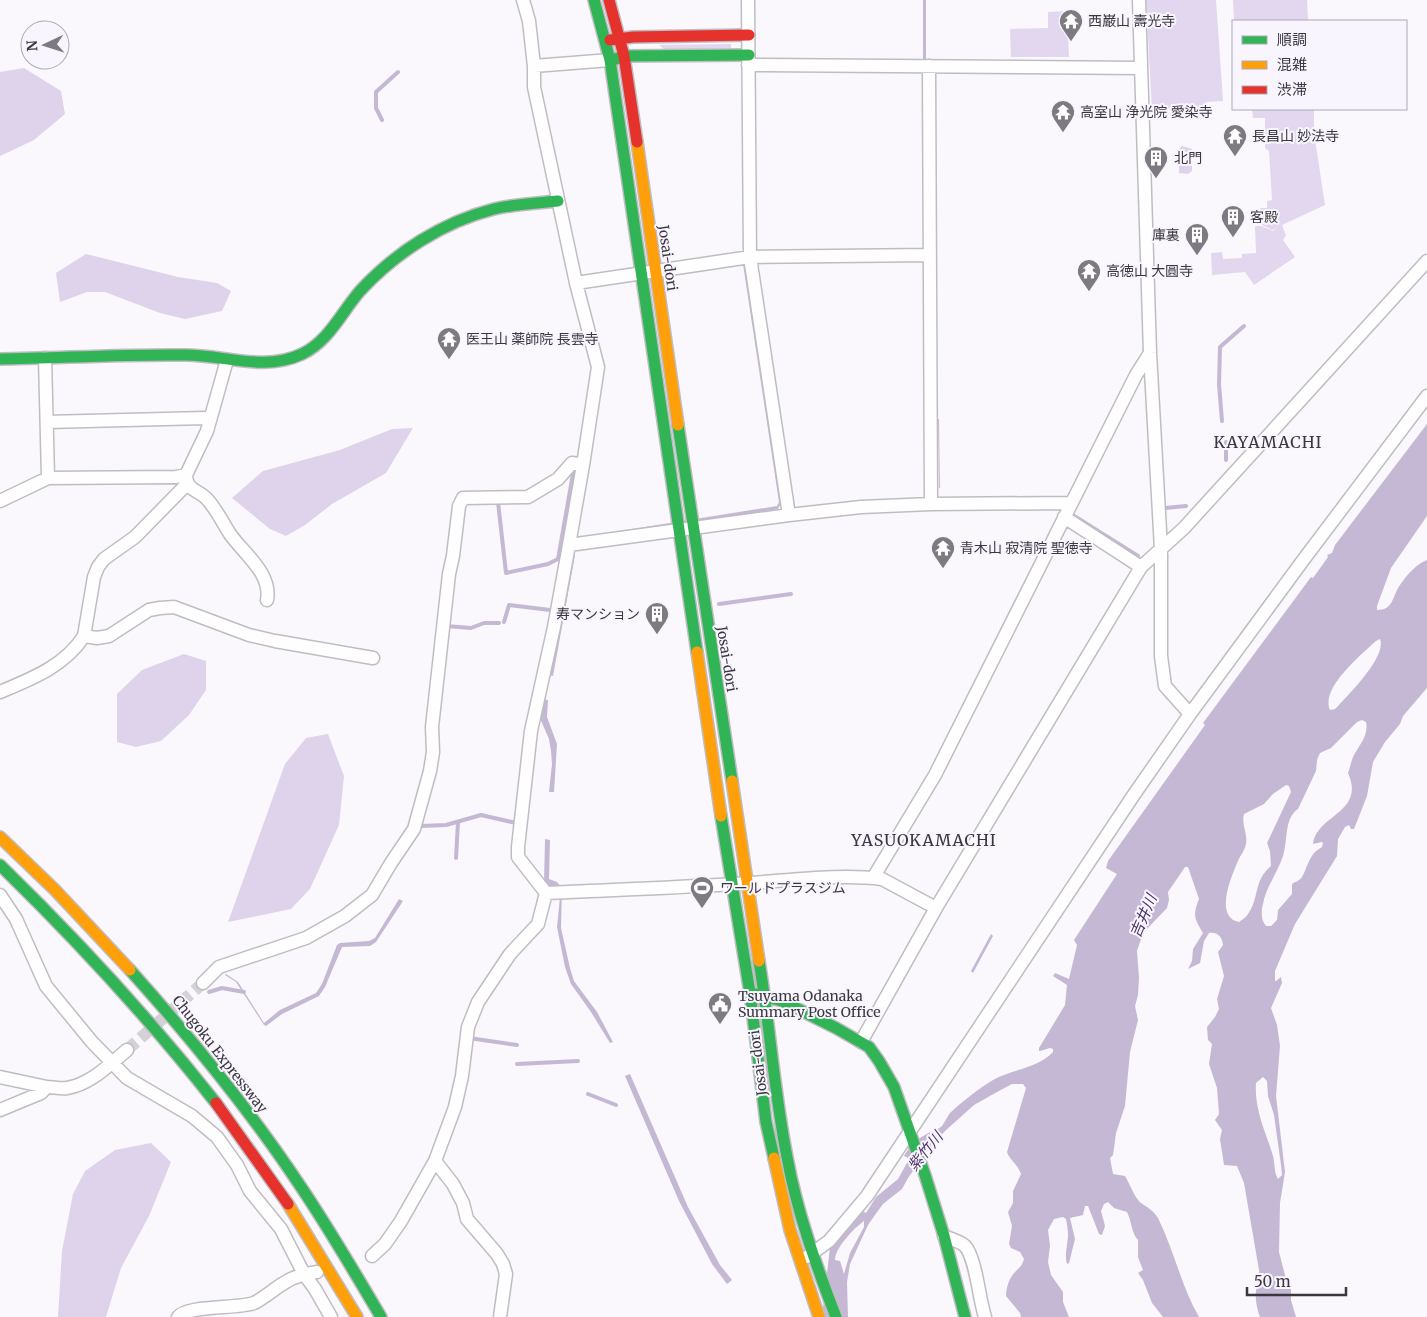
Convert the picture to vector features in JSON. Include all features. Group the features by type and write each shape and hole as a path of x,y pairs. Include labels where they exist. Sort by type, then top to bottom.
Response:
{"main road":[{"name":"Josai-dori","path":"594,0 610,60 731,884 750,993 766,1122 790,1230 818,1313"},
{"name":"Josai-dori","path":"609,0 624,56 692,528 765,997 774,1081 787,1158 812,1254 836,1317"},
{"path":"605,42 620,38 749,35"},
{"path":"610,60 624,56 749,60"},
{"path":"0,359 190,355 258,364 276,362 297,356 314,348 330,332 357,295 377,272 404,250 429,235 495,209 558,201"},
{"name":"Chugoku Expressway","path":"0,837 102,937 156,997 206,1058 299,1184 382,1317"},
{"path":"0,865 88,952 189,1068 282,1194 356,1317"},
{"path":"750,993 788,1004 861,1042 869,1047 884,1069 894,1087 925,1176 944,1236 965,1317"}],"street":[{"path":"523,0 529,21 534,66 534,87 576,283 598,367 583,465 554,627 531,731 518,847 518,857 546,893"},
{"path":"748,0 750,256 789,515"},
{"path":"1139,0 1150,353 1161,549 1161,656 1164,686 1190,714"},
{"path":"534,66 610,60"},
{"path":"749,60 929,66 1140,68"},
{"path":"929,66 931,504"},
{"path":"576,283 750,256 930,255"},
{"path":"861,1042 936,908 1141,567 1184,528 1427,261"},
{"path":"873,878 935,775 1070,503 1136,374 1150,353"},
{"path":"45,358 48,478"},
{"path":"1,689 33,678 57,664 80,643 84,636 94,577 98,567 104,559 135,537 186,479 207,432 227,360"},
{"path":"800,1261 829,1241 867,1196 911,1134 1133,796 1190,714 1427,396"},
{"path":"47,422 204,418 210,420"},
{"path":"203,983 219,967 306,938 345,916 372,894 390,862 414,829 430,771 433,752 432,727 449,574 459,506 463,498 528,497 558,478 572,463 583,465"},
{"path":"0,501 48,478 176,477 186,479 194,491 206,498 258,568 268,594 267,600"},
{"path":"569,545 861,507 931,504 1070,503"},
{"path":"1064,517 1141,567"},
{"path":"84,636 97,638 109,636 149,610 174,608 249,635 372,658"},
{"path":"546,893 824,878 873,878 882,879 936,908"},
{"path":"372,1256 385,1244 395,1229 435,1161 456,1100 462,1076 468,1026 478,1002 510,954 538,924 546,893"},
{"path":"2,900 16,920 46,986 112,1063 128,1078 192,1116 217,1138 237,1165 250,1191 281,1229 304,1274 315,1288 331,1317"},
{"path":"0,1077 47,1087 66,1088 80,1084 128,1050"},
{"path":"0,1110 41,1093 47,1087"},
{"path":"435,1161 453,1184 463,1203 467,1219 497,1254 503,1264 506,1274 500,1317"},
{"path":"944,1236 964,1246 972,1260 981,1304 986,1317"},
{"path":"178,1317 180,1314 191,1310 254,1302 286,1281 304,1274 317,1272"}],"shaded area":[{"path":"1146,0 1216,0 1223,101 1206,102 1206,107 1152,109"},
{"path":"1233,0 1307,0 1308,20 1234,20"},
{"path":"1067,11 1069,57 1011,57 1010,29 1048,28 1048,12"},
{"path":"731,44 731,48 665,50 659,45"},
{"path":"20,69 27,70 61,91 65,114 34,140 0,156 0,72"},
{"path":"1252,110 1314,110 1314,133 1325,205 1282,225 1286,235 1283,240 1295,257 1254,285 1245,272 1212,275 1211,253 1222,252 1223,259 1242,258 1242,254 1256,253 1255,226 1261,226 1273,231 1277,228 1272,230 1262,225 1260,208 1267,208 1267,201 1272,200 1269,151 1265,148 1265,118 1253,118"},
{"path":"1182,146 1192,149 1192,171 1188,174 1179,173 1179,149"},
{"path":"86,254 178,277 217,283 231,291 222,311 185,319 160,313 105,292 87,292 60,302 56,273"},
{"path":"413,428 386,473 332,504 305,525 286,536 270,529 232,498 263,471 340,450 392,429"},
{"path":"184,654 206,661 206,690 189,715 161,741 136,747 117,742 117,694 142,670"},
{"path":"328,734 344,776 339,825 310,889 291,909 228,922 285,764 306,738"},
{"path":"151,1143 171,1162 149,1216 121,1268 106,1317 58,1317 62,1251 73,1194 85,1171 115,1150"}],"water":[{"path":"923,0 926,0 926,61 923,61"},
{"path":"743,264 746,265 781,503 778,509 608,536 607,533 777,506 779,502"},
{"path":"939,419 940,488 939,488"},
{"path":"1427,424 1427,516 1391,568 1377,610 1387,608 1390,605 1397,589 1405,578 1415,567 1427,560 1427,688 1403,716 1400,724 1385,742 1373,762 1367,796 1354,829 1351,829 1349,825 1345,827 1338,839 1337,856 1295,924 1275,971 1275,981 1281,977 1282,983 1271,1008 1277,1025 1280,1046 1276,1096 1285,1172 1280,1203 1279,1252 1286,1279 1291,1289 1291,1300 1296,1317 1260,1317 1257,1308 1256,1288 1259,1270 1244,1183 1237,1166 1224,1165 1220,1139 1222,1130 1215,1120 1219,1114 1217,1088 1209,1064 1212,1044 1208,1040 1207,1027 1219,1009 1217,999 1224,976 1218,952 1223,945 1219,936 1215,933 1209,933 1204,941 1200,963 1188,969 1192,961 1193,949 1203,933 1195,917 1199,899 1188,867 1185,867 1168,892 1167,908 1143,933 1137,951 1139,978 1135,1006 1138,1020 1130,1052 1125,1106 1116,1133 1113,1155 1110,1158 1113,1174 1125,1176 1141,1203 1158,1218 1187,1293 1199,1317 1163,1317 1152,1303 1143,1280 1138,1273 1143,1270 1138,1257 1138,1240 1134,1234 1127,1212 1114,1208 1108,1202 1104,1204 1101,1211 1105,1226 1102,1235 1099,1234 1088,1206 1085,1206 1083,1215 1070,1218 1075,1239 1069,1263 1067,1264 1068,1235 1066,1219 1063,1217 1054,1219 1048,1230 1050,1246 1048,1262 1051,1275 1063,1292 1063,1302 1069,1317 1021,1317 1020,1313 1006,1296 1007,1286 1013,1274 1022,1265 1024,1259 1020,1252 1011,1248 1009,1244 1012,1226 1008,1212 1013,1203 1013,1191 1021,1174 1007,1152 1026,1088 1023,1084 1012,1084 974,1105 945,1131 930,1147 902,1189 883,1204 868,1225 850,1264 847,1282 848,1317 822,1317 830,1247 859,1209 866,1213 876,1197 898,1179 908,1161 908,1158 904,1156 910,1147 922,1137 942,1126 950,1113 987,1084 1000,1076 1040,1062 1053,1052 1053,1049 1050,1048 1039,1051 1039,1048 1065,1005 1067,985 1053,976 1055,973 1069,979 1077,945 1074,940 1117,874 1106,868 1108,861 1205,725 1203,723 1311,577 1313,578 1328,557 1327,555 1332,553 1335,545","holes":["1380,639 1381,646 1373,664 1338,706 1330,710 1329,701 1336,682","1362,720 1366,722 1367,727 1365,736 1353,757 1348,773 1352,786 1351,797 1346,805 1322,826 1316,834 1313,844 1322,842 1322,847 1313,855 1302,877 1292,884 1292,894 1278,910 1277,920 1271,926 1266,926 1262,919 1262,907 1285,850 1290,818 1298,809 1316,771 1320,753 1331,748 1357,722","1286,785 1289,786 1291,792 1267,843 1270,851 1271,866 1259,883 1252,908 1239,922 1231,919 1227,913 1226,896 1246,844 1243,822 1244,814 1264,804 1273,794","1263,1077 1267,1081 1268,1096 1274,1115 1282,1175 1278,1179 1273,1156 1261,1121 1256,1083","864,1221 864,1227 850,1253 844,1274 840,1261 835,1260 836,1255 855,1228"]},
{"path":"563,545 575,555 553,676 548,675 569,558 561,552"},
{"path":"541,699 548,700 547,717 557,744 554,792 549,792 552,764 551,751 549,739 539,716"},
{"path":"545,839 550,840 549,879 557,882 562,888 561,928 574,981 597,1012 613,1042 610,1043 571,984 565,967 557,927 560,897 552,887 544,884"},
{"path":"399,899 403,901 376,942 370,946 342,947 325,987 319,996 282,1014 266,1026 236,982 225,975 238,982 264,1023 280,1010 316,993 322,984 337,945 340,943 369,941 375,938"},
{"path":"991,934 993,936 973,973 971,971"},
{"path":"630,1074 688,1207 720,1265 732,1280 727,1284 712,1264 679,1201 625,1076"}],"waterway":[{"path":"382,120 376,108 376,92 398,72"},
{"path":"1222,421 1219,384 1220,347 1244,326"},
{"path":"1226,442 1226,460"},
{"path":"498,502 506,573 548,564 558,559 574,468"},
{"path":"1165,508 1186,506"},
{"path":"1071,514 1138,556"},
{"path":"719,604 791,594"},
{"path":"504,622 509,605 550,610"},
{"path":"446,626 471,628 484,623 499,623"},
{"path":"420,826 446,825 481,815 516,823"},
{"path":"456,858 458,822"},
{"path":"209,992 222,988 244,992"},
{"path":"469,1038 517,1045"},
{"path":"517,1064 578,1061"},
{"path":"588,1094 616,1105"}],"tunnel":[{"path":"127,1050 203,983"}],"traffic: fast":[{"path":"594,0 610,60 697,652"},
{"path":"613,60 624,56 749,55"},
{"path":"0,359 163,355 201,356 259,362 288,359 302,354 320,342 360,291 389,264 421,240 457,222 494,209 558,201"},
{"path":"678,425 732,781"},
{"path":"721,816 750,993 766,1122 774,1158"},
{"path":"0,865 112,980 165,1040 216,1103"},
{"path":"759,961 779,1108 791,1178 808,1238 836,1317"},
{"path":"130,970 241,1102 282,1158 322,1219 381,1317"},
{"path":"755,994 782,1001 836,1028 869,1047 879,1061 894,1087 925,1175 944,1236 965,1317"}],"traffic: slow":[{"path":"637,142 678,425"},
{"path":"697,652 721,816"},
{"path":"732,781 759,961"},
{"path":"0,837 55,890 130,970"},
{"path":"774,1158 790,1230 819,1317"},
{"path":"288,1204 357,1317"}],"traffic: jam":[{"path":"609,0 624,56 637,142"},
{"path":"610,40 633,37 749,35"},
{"path":"216,1103 288,1204"}],"place":[{"name":"西巌山 壽光寺","path":"1071,42"},
{"name":"高室山 浄光院 愛染寺","path":"1063,133"},
{"name":"長昌山 妙法寺","path":"1235,157"},
{"name":"北門","path":"1156,179"},
{"name":"客殿","path":"1233,238"},
{"name":"庫裏","path":"1197,256"},
{"name":"高徳山 大圓寺","path":"1089,292"},
{"name":"医王山 薬師院 長雲寺","path":"449,360"},
{"name":"青木山 寂清院 聖徳寺","path":"943,569"},
{"name":"寿マンション","path":"657,635"},
{"name":"ワールドプラスジム","path":"702,909"},
{"name":"Tsuyama Odanaka Summary Post Office","path":"720,1025"}],"district":[{"name":"KAYAMACHI","path":"1268,442"},
{"name":"YASUOKAMACHI","path":"924,840"}],"water label":[{"name":"吉井川","path":"1143,916"},
{"name":"紫竹川","path":"925,1151"}]}
